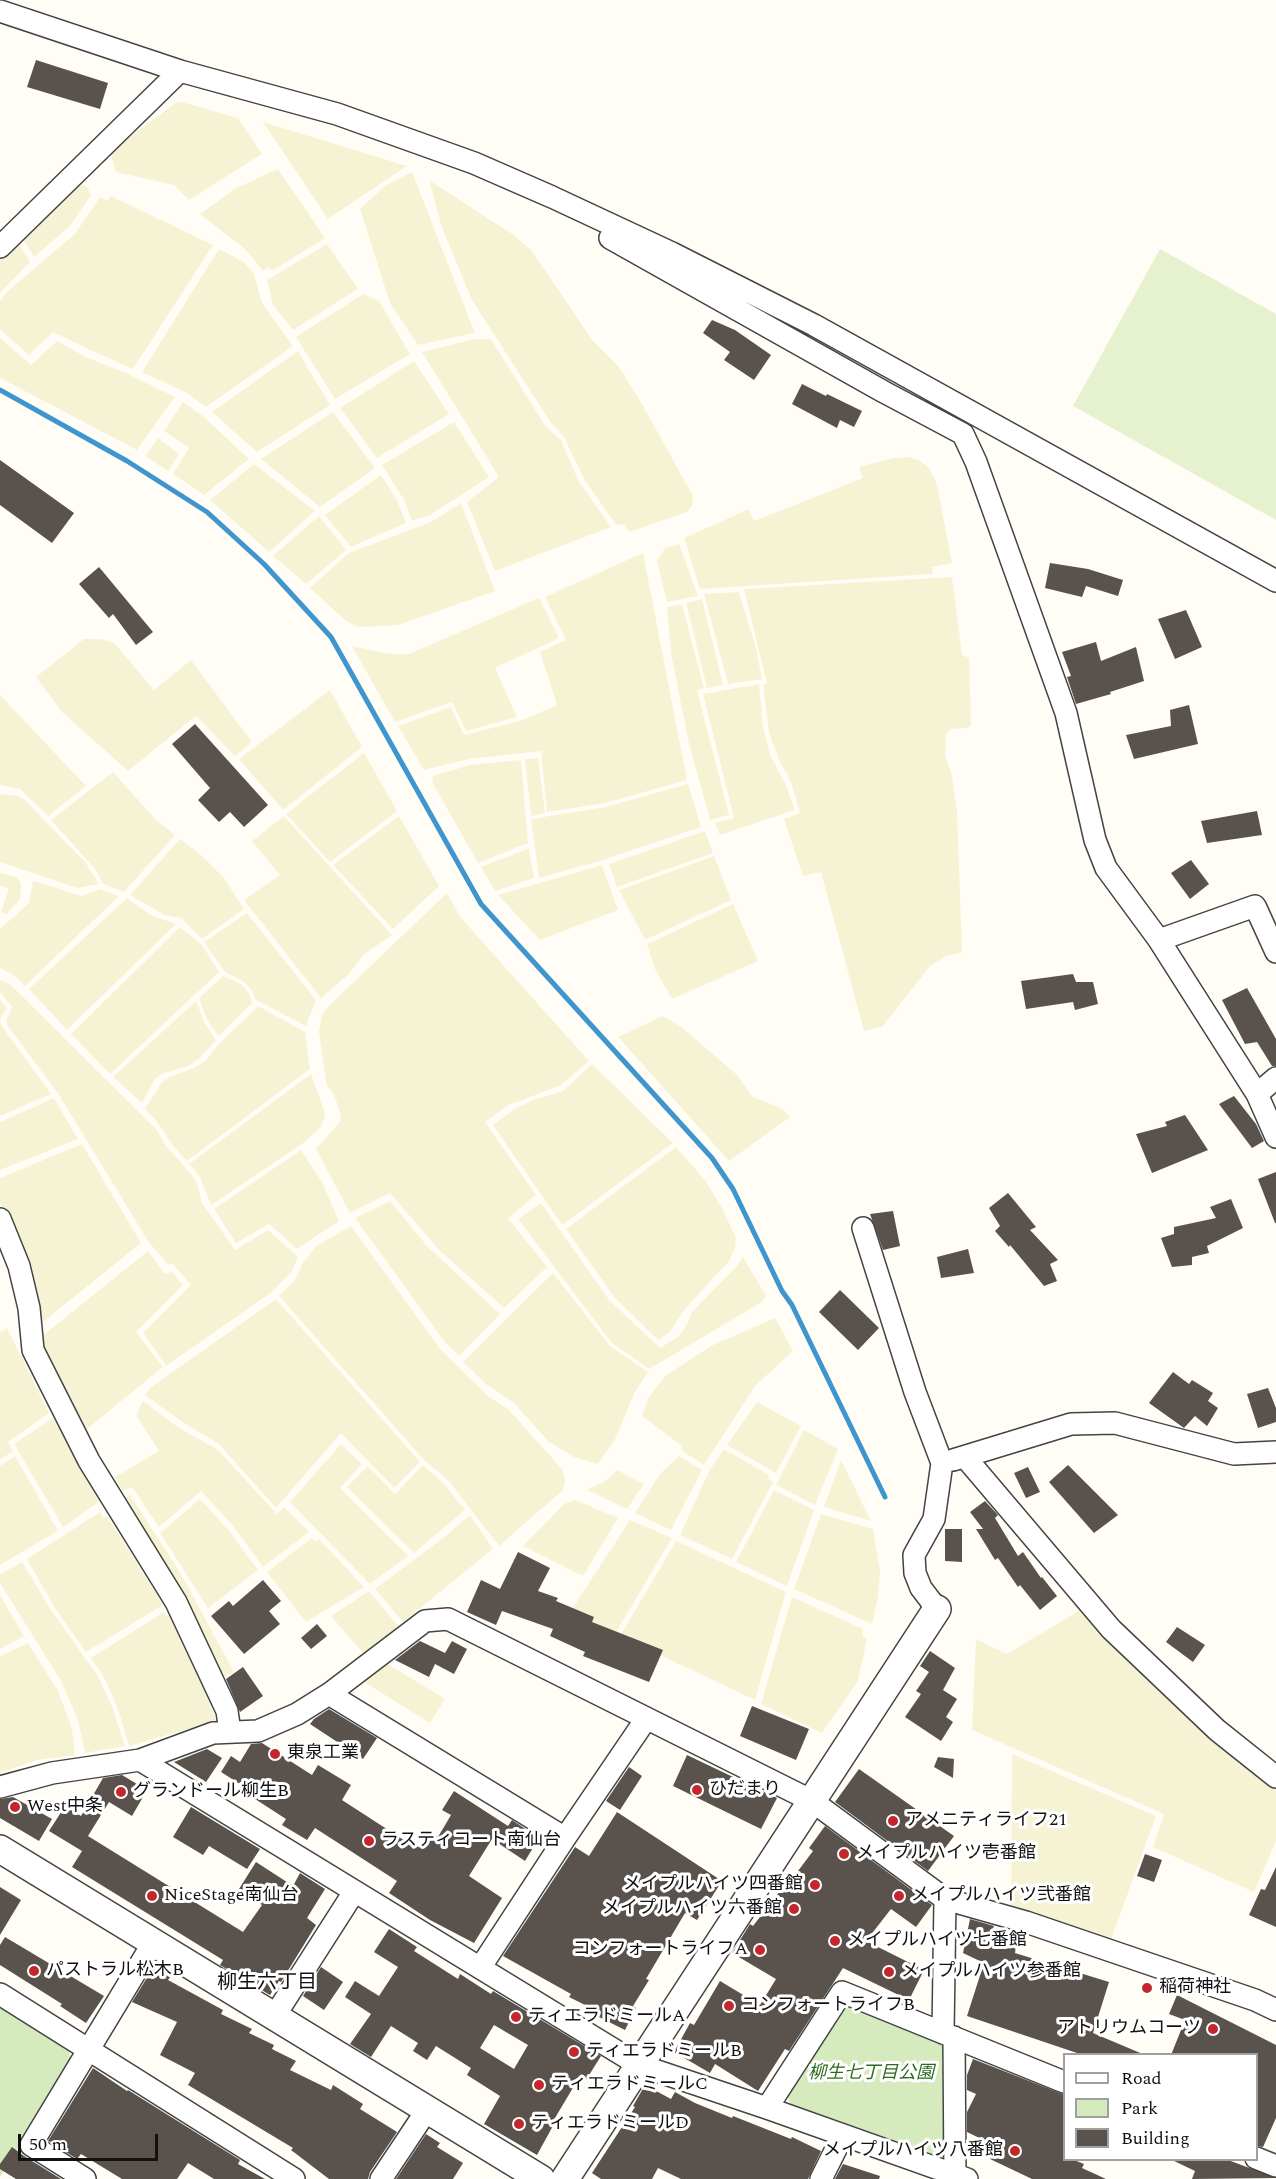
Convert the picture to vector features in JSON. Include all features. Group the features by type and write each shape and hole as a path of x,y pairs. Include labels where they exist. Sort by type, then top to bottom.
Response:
{"street":[{"path":"0,11 180,71 337,114 474,163 552,196 672,253 814,325 1276,581"},
{"path":"0,247 180,71"},
{"path":"552,196 609,238 963,434 976,462 1066,712 1095,840 1106,868 1159,940 1257,1094 1276,1137"},
{"path":"1159,940 1255,906 1276,952"},
{"path":"1257,1094 1276,1078"},
{"path":"0,1219 19,1266 29,1308 33,1350 89,1461 176,1602 227,1711 230,1732"},
{"path":"565,2179 937,1610 921,1588 915,1573 914,1555 934,1519 942,1463 919,1401 863,1228"},
{"path":"942,1463 1071,1424 1115,1423 1234,1454 1276,1452"},
{"path":"965,1457 1111,1629 1217,1730 1276,1777"},
{"path":"0,1787 52,1773 140,1760 213,1733 258,1731 297,1714 329,1694 425,1621 448,1619 812,1801 945,1899 1026,1922 1255,2000 1276,2010"},
{"path":"329,1694 565,1838"},
{"path":"480,1968 646,1719"},
{"path":"140,1760 639,2065 959,2177 949,2035 945,1899"},
{"path":"0,1849 541,2179"},
{"path":"274,2017 354,1892"},
{"path":"85,2179 31,2145 153,1943"},
{"path":"767,2108 842,1992 1063,2081"},
{"path":"0,1994 294,2179"},
{"path":"381,2179 427,2110"},
{"path":"821,2179 843,2135"},
{"path":"1258,2158 1276,2166"}],"shaded area":[{"path":"178,101 238,118 262,154 189,200 174,185 116,172 110,152"},
{"path":"263,122 407,166 328,219"},
{"path":"278,169 325,238 272,271 269,267 263,271 245,249 200,214 236,188"},
{"path":"412,172 475,333 418,345 390,303 360,209 386,185"},
{"path":"429,180 515,236 532,251 593,341 619,367 641,402 693,496 692,506 687,512 629,532 624,524 616,525 584,479 564,437 551,423 472,300 442,228"},
{"path":"79,183 87,187 91,195 71,225 34,257 23,240"},
{"path":"111,196 213,245 133,369 53,332 29,355 0,330 0,301 8,291 75,234 100,197 107,201"},
{"path":"19,243 30,262 0,293 0,260"},
{"path":"327,244 358,289 293,330 273,305 267,280"},
{"path":"219,249 244,262 254,274 262,303 293,346 206,407 185,392 142,372"},
{"path":"363,294 379,301 410,354 335,399 296,337"},
{"path":"0,338 31,365 57,341 88,358 126,373 175,397 137,450 0,378"},
{"path":"475,339 491,339 546,427 561,440 579,482 611,527 495,571 467,502 499,477 422,352"},
{"path":"298,351 330,405 257,452 212,412"},
{"path":"414,361 449,414 377,458 340,408"},
{"path":"183,402 204,417 249,459 204,495 173,474 189,448 164,431"},
{"path":"333,412 375,468 320,507 261,459"},
{"path":"454,422 489,477 430,515 412,521 404,500 382,465"},
{"path":"158,438 179,454 168,471 145,456"},
{"path":"909,457 928,467 934,477 952,563 932,567 933,574 700,589 684,538 749,509 754,521 863,478 859,467 893,458"},
{"path":"254,464 315,511 269,552 210,500"},
{"path":"381,475 397,500 406,523 351,547 325,515"},
{"path":"461,503 495,591 398,625 359,627 346,621 310,588 349,553 431,522"},
{"path":"319,516 346,550 306,584 273,556"},
{"path":"679,544 698,596 667,602 657,561 665,548"},
{"path":"643,553 687,780 605,803 547,812 541,751 469,759 424,770 398,726 451,707 464,735 520,721 557,705 540,652 566,640 545,597"},
{"path":"952,577 962,655 969,658 971,724 968,728 951,729 946,734 945,756 952,775 957,810 962,952 946,956 930,966 882,1027 864,1031 821,872 803,876 784,819 800,813 791,782 779,760 769,733 763,685 767,684 744,589"},
{"path":"739,592 756,648 762,679 728,684 704,594"},
{"path":"539,598 559,638 495,668 517,717 466,731 452,702 395,722 352,646 389,654 409,654"},
{"path":"702,599 723,685 707,688 686,603"},
{"path":"682,604 704,688 697,690 729,815 710,820 688,740 671,653 667,607"},
{"path":"84,639 101,639 115,644 154,690 191,660 252,742 235,756 196,716 128,771 62,712 36,677"},
{"path":"759,684 763,727 771,757 786,785 795,810 720,835 715,823 734,818 703,694"},
{"path":"330,690 362,747 283,810 239,759"},
{"path":"0,695 86,786 48,816 20,789 0,785"},
{"path":"364,753 397,811 330,862 286,814"},
{"path":"538,758 545,813 531,816 525,759"},
{"path":"521,760 528,843 478,863 432,782 433,776 470,765"},
{"path":"113,772 156,820 175,835 124,892 103,884 96,870 51,820"},
{"path":"688,784 701,827 603,860 539,878 531,819 605,807"},
{"path":"0,794 18,796 25,800 85,862 99,884 77,888 0,862"},
{"path":"284,816 392,935 364,954 349,974 321,998 244,900 280,875 252,841"},
{"path":"399,816 439,886 393,929 333,865"},
{"path":"705,831 713,853 617,887 609,864"},
{"path":"180,839 201,855 223,877 244,909 202,939 181,918 164,915 130,895"},
{"path":"529,848 534,878 495,891 481,867"},
{"path":"714,856 731,900 645,940 619,890"},
{"path":"602,865 618,910 540,940 498,895"},
{"path":"0,873 17,877 21,884 20,899 6,915 1,911 9,888 0,886"},
{"path":"33,881 82,896 99,889 119,896 25,986 15,976 0,968 0,929 29,903"},
{"path":"447,893 461,918 589,1061 559,1086 509,1105 485,1122 536,1195 508,1218 547,1267 504,1308 440,1251 390,1193 350,1213 316,1149 340,1122 341,1116 335,1097 326,1083 319,1031 322,1014"},
{"path":"127,898 151,915 176,924 67,1030 29,989"},
{"path":"733,904 758,961 672,999 655,969 647,944"},
{"path":"247,913 316,1000 306,1026 256,1000 243,981 225,972 204,942"},
{"path":"180,927 202,945 219,972 110,1074 71,1034"},
{"path":"223,976 241,984 249,993 252,1003 219,1036 207,1020 199,998"},
{"path":"0,980 11,985 156,1129 166,1146 192,1175 197,1183 202,1203 235,1250 268,1230 298,1257 292,1271 272,1292 166,1366 143,1333 191,1285 172,1263 168,1265 148,1241 59,1095 7,1025 7,1018 12,1007 0,992"},
{"path":"0,1000 7,1008 0,1019"},
{"path":"196,1001 204,1022 216,1040 200,1058 188,1066 161,1074 155,1079 142,1103 113,1077"},
{"path":"258,1006 305,1032 310,1069 187,1161 145,1109 162,1082 205,1061"},
{"path":"663,1016 681,1027 736,1074 753,1097 781,1108 790,1117 729,1161 618,1037"},
{"path":"0,1019 1,1025 51,1094 0,1116"},
{"path":"592,1064 673,1143 562,1225 493,1125 513,1110 533,1100 563,1091"},
{"path":"311,1074 325,1113 320,1128 302,1144 211,1205 200,1177 189,1164"},
{"path":"54,1098 78,1139 0,1170 0,1122"},
{"path":"82,1144 141,1243 39,1325 12,1227 0,1203 0,1178"},
{"path":"676,1147 705,1180 736,1238 735,1248 729,1261 684,1310 670,1332 658,1340 614,1297 566,1229"},
{"path":"301,1150 322,1182 339,1221 297,1249 269,1224 236,1243 214,1209"},
{"path":"390,1201 427,1246 500,1314 459,1356 444,1341 355,1218"},
{"path":"541,1203 609,1300 660,1348 678,1337 692,1312 743,1257 766,1296 762,1302 649,1369 611,1342 518,1219"},
{"path":"351,1226 441,1350 489,1397 508,1409 562,1469 565,1481 563,1490 499,1546 448,1480 425,1461 279,1296 295,1280 303,1263 316,1246"},
{"path":"148,1251 165,1274 172,1272 183,1285 136,1332 163,1367 82,1433 36,1341"},
{"path":"553,1273 610,1346 648,1372 635,1392 615,1439 598,1464 574,1457 549,1442 513,1402 487,1385 463,1362"},
{"path":"276,1299 420,1462 394,1488 341,1433 276,1508 219,1444 185,1424 145,1395 150,1388"},
{"path":"775,1318 793,1351 755,1386 704,1465 681,1450 682,1446 642,1416 648,1398 665,1376 711,1346"},
{"path":"7,1328 49,1413 8,1442 13,1451 0,1460 0,1332"},
{"path":"143,1401 182,1430 217,1449 277,1514 284,1507 309,1532 263,1567 234,1527 201,1491 159,1527 132,1487 123,1491 115,1477 159,1451 136,1415"},
{"path":"757,1402 801,1426 776,1473 727,1445"},
{"path":"53,1418 99,1502 63,1527 14,1444"},
{"path":"804,1430 838,1449 815,1505 776,1485"},
{"path":"341,1444 362,1464 340,1488 408,1556 370,1584 290,1502"},
{"path":"724,1449 769,1475 768,1479 773,1482 732,1559 680,1535 709,1471"},
{"path":"15,1456 58,1531 0,1565 0,1466"},
{"path":"679,1456 702,1470 671,1530 635,1513 660,1474"},
{"path":"841,1460 871,1521 824,1507"},
{"path":"423,1465 445,1485 465,1510 414,1553 347,1487 368,1466 395,1494"},
{"path":"617,1470 644,1484 627,1509 587,1490 607,1480"},
{"path":"774,1490 814,1510 787,1586 736,1562"},
{"path":"130,1495 180,1572 234,1672 217,1681 118,1503"},
{"path":"200,1499 230,1532 258,1570 208,1608 160,1533"},
{"path":"575,1500 618,1518 583,1576 523,1546 564,1504"},
{"path":"100,1512 103,1518 107,1516 163,1605 86,1652 56,1610 27,1559"},
{"path":"821,1514 873,1529 880,1571 878,1597 872,1624 794,1589"},
{"path":"470,1515 493,1549 403,1622 375,1589"},
{"path":"630,1520 672,1538 615,1634 570,1612"},
{"path":"312,1538 315,1541 319,1539 364,1587 306,1622 267,1572"},
{"path":"676,1541 786,1592 755,1700 620,1636"},
{"path":"22,1562 51,1610 98,1676 113,1709 125,1746 85,1753 78,1720 61,1681 0,1583 0,1574"},
{"path":"369,1591 400,1628 364,1654 331,1616"},
{"path":"0,1595 24,1636 0,1649"},
{"path":"792,1597 863,1629 862,1636 867,1639 858,1681 822,1733 761,1704"},
{"path":"1082,1609 1149,1680 1222,1747 1276,1789 1276,1841 1254,1892 1153,1847 1164,1814 972,1730 976,1639 1007,1654"},
{"path":"164,1612 166,1616 170,1615 195,1663 216,1721 129,1746 119,1712 106,1681 91,1658"},
{"path":"28,1643 58,1691 72,1728 75,1755 37,1760 0,1773 0,1656"},
{"path":"385,1662 445,1699 430,1723 361,1680"},
{"path":"1012,1754 1156,1816 1109,1945 1011,1911"}],"green space":[{"path":"1160,249 1276,314 1276,520 1073,406"},
{"name":"柳生七丁目公園","path":"848,2002 948,2044 947,2159 792,2108 787,2095"},
{"path":"0,2006 68,2048 71,2060 0,2177"}],"building":[{"path":"36,60 108,83 100,109 27,87"},
{"path":"712,320 735,330 771,355 754,380 724,360 730,352 703,333"},
{"path":"802,384 862,411 854,427 840,420 837,428 792,404"},
{"path":"0,460 74,513 52,543 0,505"},
{"path":"1050,563 1088,569 1123,580 1118,596 1086,586 1082,597 1045,588"},
{"path":"99,567 153,632 136,645 113,614 109,618 79,584"},
{"path":"1186,610 1202,647 1175,659 1158,619"},
{"path":"1096,642 1101,661 1136,647 1144,681 1076,704 1067,677 1071,676 1062,652"},
{"path":"1189,705 1198,744 1134,759 1126,735 1171,726 1170,710"},
{"path":"195,724 268,805 244,827 230,812 219,822 198,800 210,788 172,744"},
{"path":"1257,811 1262,835 1207,843 1201,821"},
{"path":"1191,860 1209,884 1190,899 1171,873"},
{"path":"1073,974 1076,982 1093,982 1098,1004 1075,1010 1073,1002 1026,1009 1021,981"},
{"path":"1247,988 1276,1039 1276,1066 1272,1066 1257,1042 1245,1044 1222,1000"},
{"path":"1234,1096 1256,1124 1264,1141 1252,1148 1219,1104"},
{"path":"1185,1115 1208,1150 1152,1173 1136,1134 1167,1126 1165,1122"},
{"path":"1276,1172 1276,1223 1275,1223 1258,1179"},
{"path":"1008,1193 1036,1227 1030,1230 1058,1260 1050,1264 1057,1281 1044,1286 1010,1245 1009,1247 995,1231 1000,1226 989,1208"},
{"path":"1231,1199 1243,1228 1207,1246 1209,1253 1192,1257 1192,1265 1172,1267 1161,1238 1174,1234 1174,1227 1216,1218 1210,1207"},
{"path":"893,1211 900,1246 883,1250 870,1214"},
{"path":"968,1249 974,1273 941,1278 937,1257"},
{"path":"840,1290 879,1328 858,1350 819,1312"},
{"path":"1173,1372 1189,1384 1192,1380 1213,1393 1208,1401 1218,1408 1207,1426 1195,1416 1184,1428 1149,1403"},
{"path":"1268,1388 1276,1408 1276,1422 1258,1428 1247,1394"},
{"path":"1068,1465 1118,1515 1094,1533 1049,1482"},
{"path":"1028,1467 1040,1492 1026,1498 1014,1473"},
{"path":"985,1501 998,1515 995,1518 1018,1556 1023,1552 1057,1596 1040,1610 1020,1585 1018,1587 998,1558 995,1560 976,1529 983,1529 970,1512"},
{"path":"945,1529 962,1529 962,1562 945,1561"},
{"path":"518,1552 550,1568 538,1591 558,1598 556,1601 594,1617 592,1622 663,1650 649,1682 583,1656 585,1652 550,1636 553,1629 502,1611 496,1625 467,1612 481,1580 500,1589"},
{"path":"263,1580 281,1601 269,1611 280,1624 244,1654 211,1616 229,1601 233,1606"},
{"path":"317,1624 327,1636 311,1649 301,1638"},
{"path":"1177,1627 1205,1645 1193,1662 1166,1642"},
{"path":"420,1641 445,1653 452,1641 467,1649 454,1674 435,1664 429,1677 395,1660"},
{"path":"930,1651 955,1668 943,1690 957,1699 946,1717 953,1722 941,1741 905,1717 921,1694 916,1691 929,1672 920,1666"},
{"path":"243,1667 263,1696 240,1712 226,1679"},
{"path":"752,1706 809,1729 796,1760 740,1736"},
{"path":"329,1709 377,1738 363,1759 310,1724"},
{"path":"262,1743 312,1775 318,1765 351,1785 342,1800 416,1848 428,1832 438,1837 451,1815 442,1810 454,1791 508,1826 512,1820 539,1838 525,1861 492,1839 469,1876 502,1898 474,1943 430,1920 389,1893 397,1881 315,1828 307,1840 282,1825 286,1819 252,1797 254,1793 221,1772 231,1756 240,1762 251,1744"},
{"path":"207,1749 222,1758 206,1782 174,1762"},
{"path":"687,1755 777,1798 761,1829 673,1786"},
{"path":"938,1757 954,1759 953,1778 934,1767"},
{"path":"629,1767 642,1776 620,1810 606,1801"},
{"name":"アメニティライフ21","path":"859,1769 954,1836 928,1871 835,1802"},
{"path":"122,1775 147,1790 132,1816 109,1802 88,1836 243,1932 262,1905 239,1889 256,1862 293,1886 300,1873 325,1889 307,1918 316,1925 281,1982 279,1981 270,1995 220,1965 223,1960 72,1867 82,1851 49,1831 65,1806 81,1816 103,1778"},
{"name":"West中条","path":"13,1797 52,1819 39,1841 0,1818 0,1799"},
{"path":"191,1807 260,1849 247,1869 209,1846 203,1855 173,1837"},
{"path":"617,1812 722,1881 697,1920 685,1913 646,1979 649,1980 633,2006 636,2008 625,2030 599,2017 601,2013 569,1997 571,1994 503,1956 575,1847 589,1856"},
{"path":"825,1826 932,1905 916,1927 891,1909 866,1941 924,1970 909,2000 843,1968 789,2051 785,2049 758,2091 715,2064 710,2073 674,2052 690,2023 694,2025 720,1981 760,2005 776,1979 732,1953 750,1924 753,1926 813,1851 809,1848"},
{"path":"1145,1854 1162,1860 1154,1882 1137,1876"},
{"path":"1276,1867 1276,1927 1249,1915 1261,1889 1265,1890"},
{"path":"0,1887 21,1900 0,1935"},
{"path":"970,1919 994,1926 988,1939 1016,1945 1015,1953 1109,1982 1093,2033 1140,2053 1077,2053 967,2016 984,1963 963,1953"},
{"path":"389,1929 417,1947 414,1951 458,1979 460,1974 491,1994 493,1991 601,2056 586,2080 580,2076 552,2123 554,2124 537,2155 484,2124 500,2096 467,2075 471,2068 436,2046 427,2060 413,2051 418,2043 391,2026 371,2057 350,2044 371,2014 345,1997 355,1981 379,1996 398,1967 374,1952","holes":["494,2025 528,2045 514,2069 480,2048"]},
{"name":"パストラル松木B","path":"5,1937 104,1996 86,2023 60,2006 62,2004 0,1965 0,1945"},
{"path":"156,1963 173,1973 168,1980 223,2010 221,2014 252,2029 249,2033 274,2045 272,2049 296,2061 290,2070 331,2090 333,2085 363,2104 360,2109 397,2132 370,2172 368,2179 329,2179 291,2150 293,2148 188,2085 195,2073 160,2055 177,2022 132,2002"},
{"path":"321,1967 343,1982 324,2010 303,1996"},
{"path":"1177,1995 1276,2045 1276,2118 1263,2147 1258,2146 1258,2053 1172,2053 1185,2020 1169,2014"},
{"path":"973,2059 1063,2094 1063,2161 1076,2161 1084,2164 1082,2168 1106,2179 1032,2179 990,2159 996,2146 967,2132 967,2112 976,2094 967,2090 967,2075"},
{"path":"93,2068 240,2160 238,2164 265,2179 214,2179 188,2163 177,2179 122,2179 81,2154 77,2159 48,2141"},
{"path":"645,2085 671,2099 675,2092 732,2118 733,2116 791,2139 792,2137 821,2151 808,2179 681,2179 658,2168 652,2179 601,2179 592,2173 635,2107 633,2106"},
{"path":"426,2134 440,2143 437,2147 463,2163 453,2179 396,2179"},
{"path":"12,2147 61,2179 16,2179 0,2169 0,2164"},
{"path":"1174,2161 1231,2161 1276,2178 1192,2179 1195,2171"},
{"path":"843,2164 880,2176 879,2179 835,2179"}],"waterway":[{"path":"0,390 127,461 207,512 264,564 331,637 481,904 712,1158 733,1189 885,1497"}],"place":[{"name":"東泉工業","path":"275,1754"},
{"name":"ひだまり","path":"697,1790"},
{"name":"グランドール柳生B","path":"121,1792"},
{"name":"West中条","path":"15,1807"},
{"name":"アメニティライフ21","path":"893,1821"},
{"name":"ラスティコート南仙台","path":"369,1841"},
{"name":"メイプルハイツ壱番館","path":"844,1854"},
{"name":"メイプルハイツ四番館","path":"815,1885"},
{"name":"NiceStage南仙台","path":"152,1896"},
{"name":"メイプルハイツ弐番館","path":"899,1896"},
{"name":"メイプルハイツ六番館","path":"794,1909"},
{"name":"メイプルハイツ七番館","path":"835,1941"},
{"name":"コンフォートライフA","path":"760,1950"},
{"name":"パストラル松木B","path":"34,1971"},
{"name":"メイプルハイツ参番館","path":"889,1972"},
{"name":"稲荷神社","path":"1147,1988"},
{"name":"コンフォートライフB","path":"729,2006"},
{"name":"ティエラドミールA","path":"516,2017"},
{"name":"アトリウムコーツ","path":"1213,2029"},
{"name":"ティエラドミールB","path":"574,2052"},
{"name":"ティエラドミールC","path":"539,2085"},
{"name":"ティエラドミールD","path":"519,2124"},
{"name":"メイプルハイツ八番館","path":"1015,2151"}],"district":[{"name":"柳生六丁目","path":"267,1984"}]}
